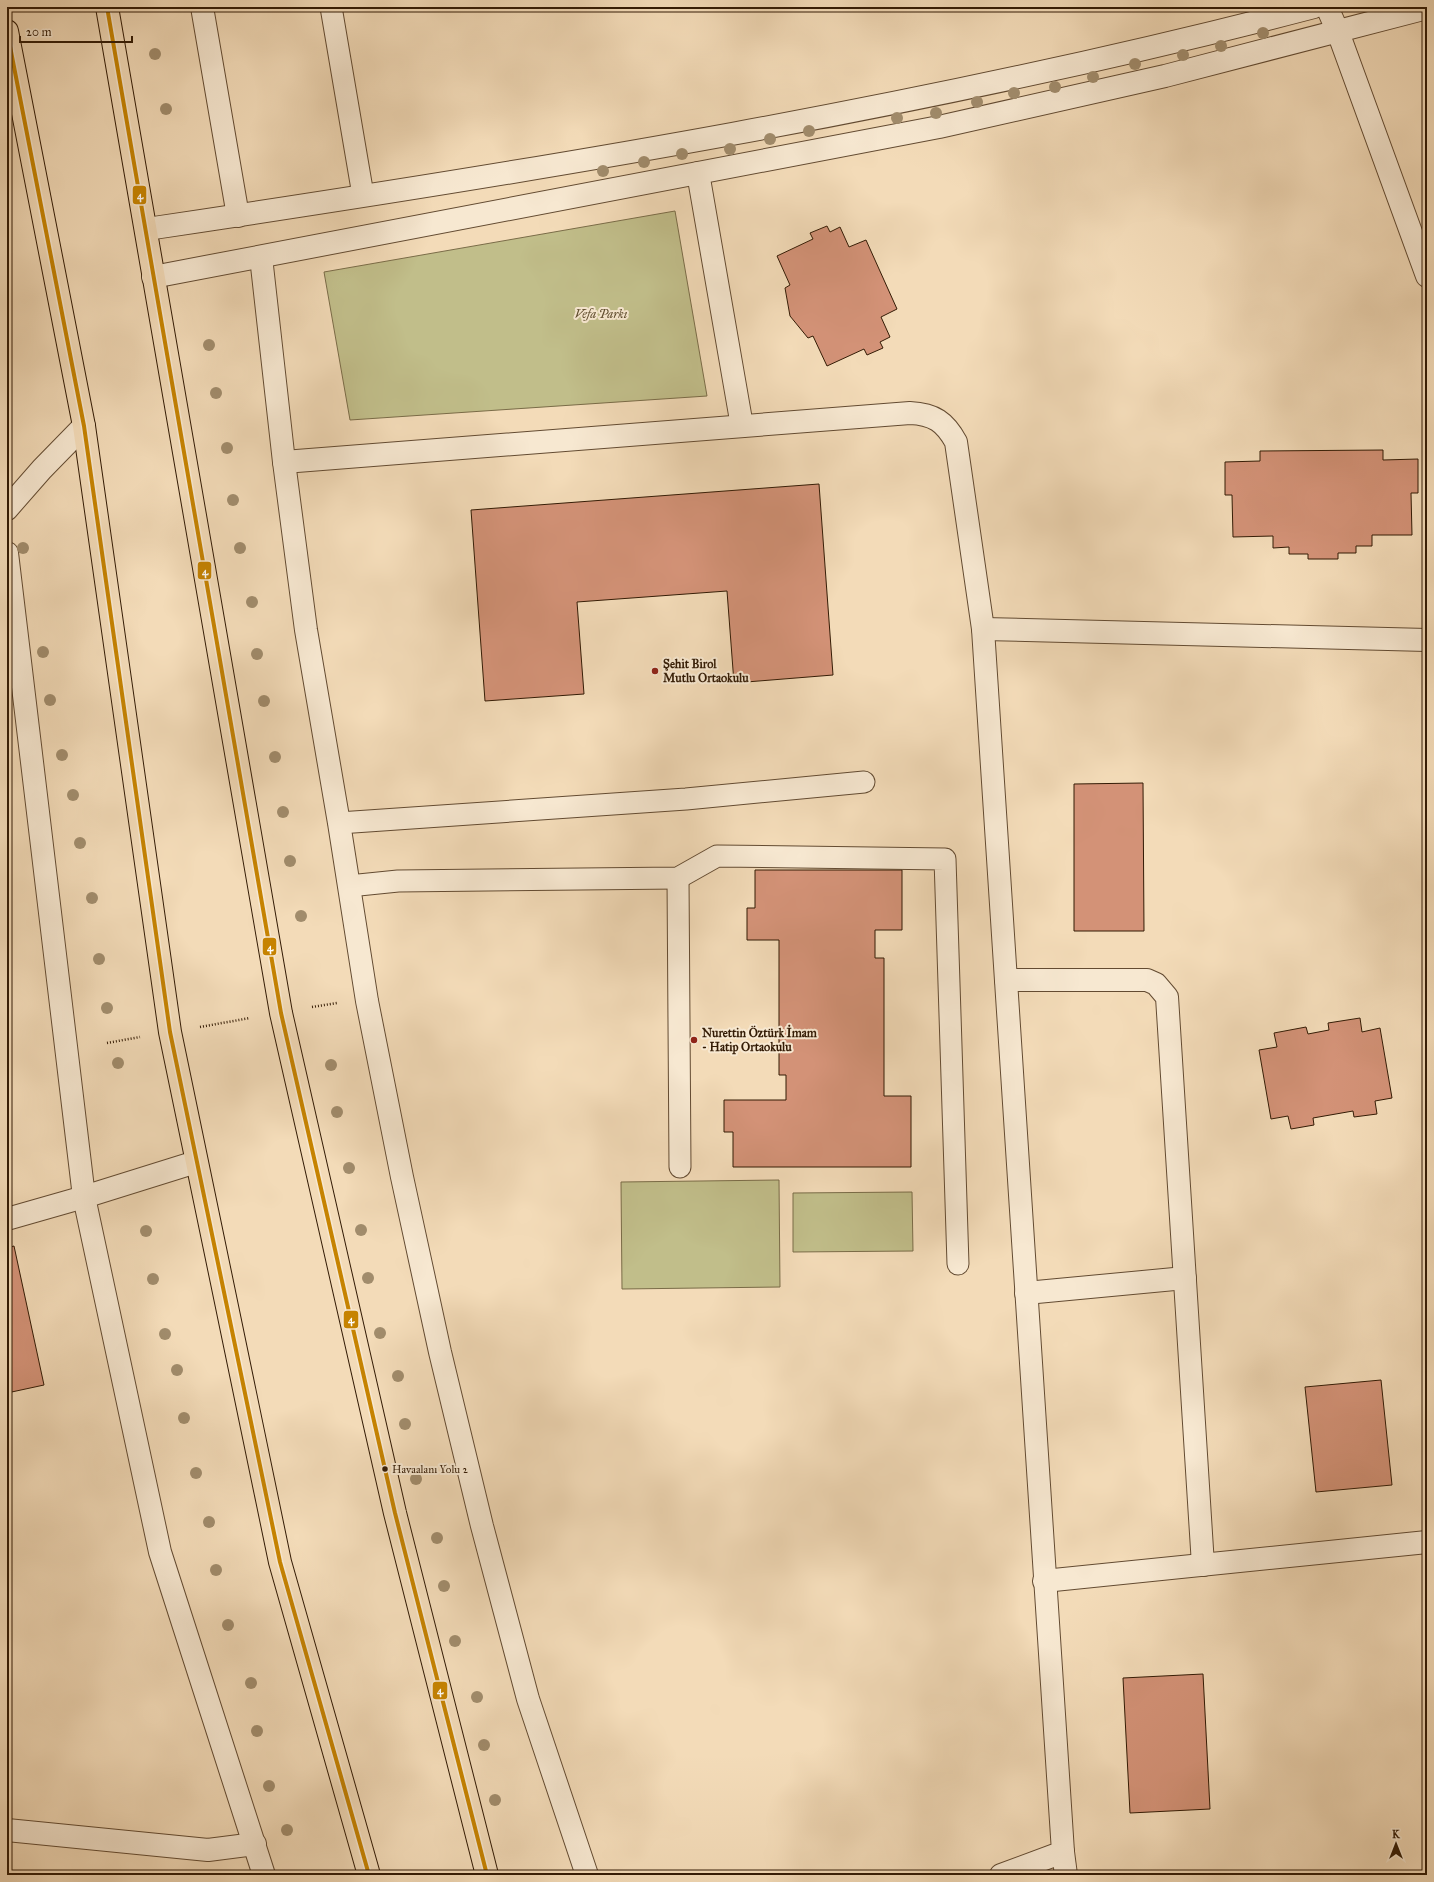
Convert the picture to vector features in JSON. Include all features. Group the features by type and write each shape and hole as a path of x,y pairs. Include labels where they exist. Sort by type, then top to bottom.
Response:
{"main road":[{"path":"107,7 147,229 153,277 281,1013 395,1513 487,1875"},
{"path":"7,31 84,426 170,1032 280,1562 369,1875"}],"street":[{"path":"202,7 238,216"},
{"path":"147,229 550,167 759,129 951,90 1190,38 1314,7"},
{"path":"1327,7 1338,32 1427,276"},
{"path":"153,277 939,127 1165,76 1427,8"},
{"path":"698,173 742,426"},
{"path":"261,257 284,462 306,630 339,823 367,1001 402,1177 440,1352 476,1503 528,1699 587,1875"},
{"path":"284,462 910,413 924,414 938,420 949,429 956,442 983,629 1062,1852 1066,1875"},
{"path":"7,509 42,468 84,426"},
{"path":"7,553 84,1197 160,1552 264,1875"},
{"path":"983,629 1427,640"},
{"path":"1006,980 1147,980 1156,984 1163,990 1167,997 1204,1565"},
{"path":"7,1219 196,1162"},
{"path":"1026,1293 1185,1278"},
{"path":"1044,1581 1427,1542"},
{"path":"7,1830 208,1850 254,1844"},
{"path":"1001,1875 1062,1852"}],"lane":[{"path":"331,7 363,195"},
{"path":"339,823 686,799 864,782"},
{"path":"349,886 398,881 678,878 717,856 945,859 958,1264"},
{"path":"678,878 680,1167"}],"path":[{"path":"107,1043 338,1003"}],"green space":[{"name":"Vefa Parkı","path":"675,211 707,396 350,420 324,272"},
{"path":"779,1180 780,1287 622,1289 621,1182"},
{"path":"912,1192 913,1251 793,1252 793,1193"}],"building":[{"path":"827,226 830,232 840,227 849,247 866,240 897,309 881,317 890,337 880,342 883,348 867,355 864,349 827,366 813,336 808,338 790,316 785,288 790,285 777,256 813,239 810,233"},
{"path":"1383,450 1383,460 1418,459 1418,493 1411,493 1412,535 1372,535 1372,546 1356,546 1356,553 1338,553 1338,559 1308,559 1308,554 1289,554 1289,547 1273,548 1273,536 1233,537 1232,495 1225,495 1225,462 1260,461 1260,451"},
{"path":"819,484 833,675 734,683 727,591 577,602 584,694 485,701 471,510"},
{"path":"1143,783 1144,931 1074,931 1074,784"},
{"path":"755,870 902,870 902,930 875,930 875,958 884,958 884,1096 911,1096 911,1167 733,1167 733,1132 724,1132 724,1100 786,1100 786,1075 779,1075 779,940 747,940 747,908 755,908"},
{"path":"1360,1018 1362,1032 1380,1028 1392,1098 1375,1101 1377,1114 1354,1117 1353,1111 1313,1118 1314,1125 1291,1129 1288,1116 1271,1119 1259,1050 1277,1047 1274,1033 1306,1027 1308,1034 1329,1030 1328,1023"},
{"path":"14,1246 44,1385 7,1393 7,1248"},
{"path":"1381,1380 1392,1485 1316,1492 1305,1387"},
{"path":"1203,1674 1210,1809 1130,1813 1123,1678"}],"transit line":[{"name":"4","path":"107,7 281,1013 395,1513 487,1875"},
{"name":"4","path":"7,31 84,426 170,1032 280,1562 369,1875"}],"place":[{"name":"Şehit Birol Mutlu Ortaokulu","path":"655,671"},
{"name":"Nurettin Öztürk İmam - Hatip Ortaokulu","path":"694,1040"},
{"name":"Havaalanı Yolu 2","path":"385,1469"}]}
